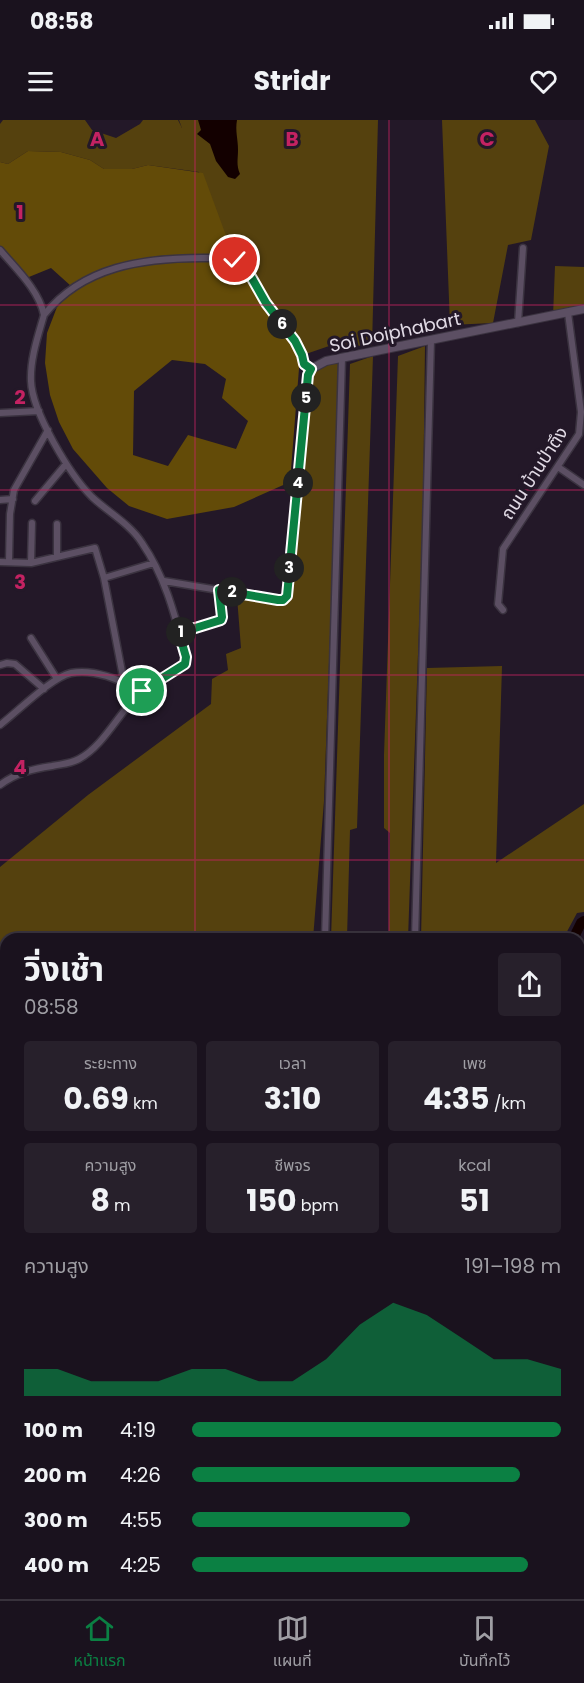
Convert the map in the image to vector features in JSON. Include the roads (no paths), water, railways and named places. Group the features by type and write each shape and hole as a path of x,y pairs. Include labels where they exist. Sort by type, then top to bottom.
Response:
{"street":[{"path":"518,323 523,248"},
{"path":"1,254 37,294 45,315"},
{"path":"0,785 24,772 70,763 81,758 100,740 142,691 185,664 186,657 164,580 154,563 134,531 106,510 80,484 66,464 39,411 31,384 31,368 45,315 57,299 70,289 90,279 140,261 201,258 235,260 245,266 266,303 295,341 304,364 311,369"},
{"name":"Soi Doiphabart","path":"164,580 278,600 283,600 287,596 308,375 311,369 319,363 584,309"},
{"name":"ถนน บ้านป่าตึง","path":"503,610 498,604 503,549 579,434 583,411 568,313"},
{"path":"415,933 431,340"},
{"path":"325,933 342,358"},
{"path":"0,413 39,411"},
{"path":"9,561 10,514 14,490 48,430"},
{"path":"34,501 66,464"},
{"path":"558,467 584,485"},
{"path":"0,500 13,499"},
{"path":"0,515 10,514"},
{"path":"31,562 32,523"},
{"path":"57,524 57,556"},
{"path":"0,562 31,562 95,548 104,578 124,682"},
{"path":"104,578 154,563"},
{"path":"179,633 221,620 219,590"},
{"path":"31,638 57,679"},
{"path":"0,665 15,664 44,689"},
{"path":"0,725 57,679 70,673 82,672 124,682 142,691"}],"waterway":[{"path":"576,933 584,921"}]}
